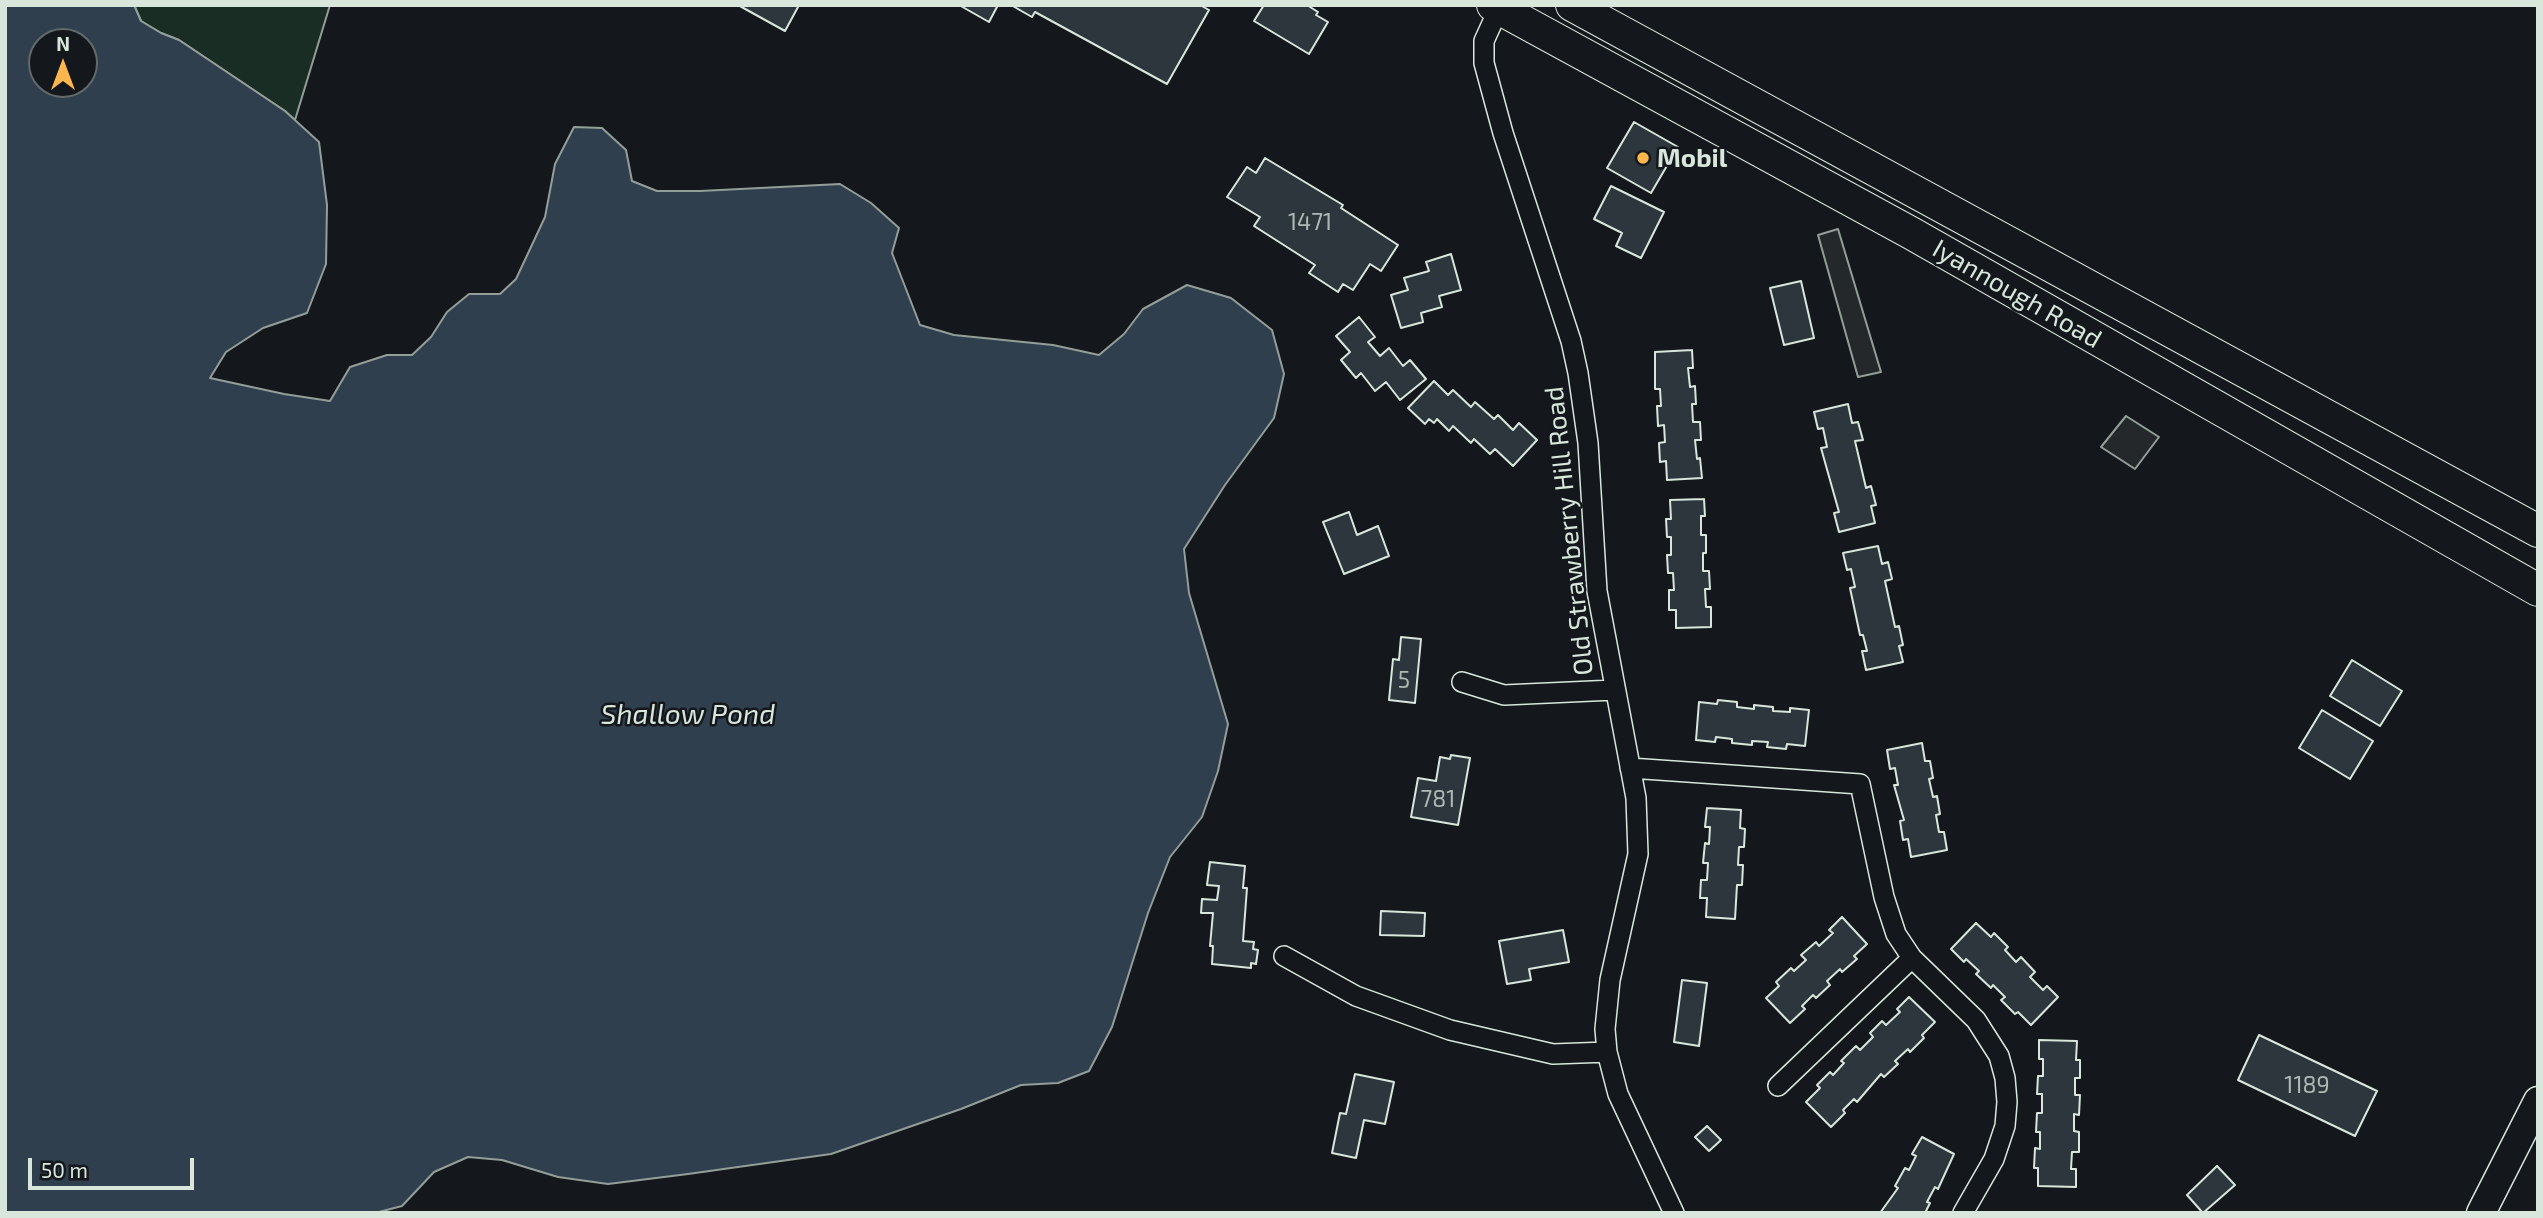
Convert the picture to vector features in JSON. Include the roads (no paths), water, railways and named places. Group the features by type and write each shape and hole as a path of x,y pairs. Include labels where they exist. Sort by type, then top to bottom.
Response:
{"main road":[{"name":"Iyannough Road","path":"1573,5 2538,531"},
{"name":"Iyannough Road","path":"1496,7 1922,239 2538,590"},
{"path":"2481,1213 2538,1101"}],"street":[{"name":"Old Strawberry Hill Road","path":"1496,7 1484,41 1484,63 1503,133 1571,341 1578,373 1588,443 1597,591 1636,798 1638,854 1610,980 1606,1008 1607,1052 1618,1094 1674,1213"},
{"path":"1462,682 1504,695 1614,690"},
{"path":"1630,768 1860,784 1888,916 1896,934 1912,958 1976,1020 1998,1056 2005,1078 2005,1126 1994,1159 1963,1213"},
{"path":"1284,956 1356,996 1450,1030 1553,1054 1607,1052"},
{"path":"1779,1086 1912,958"}],"water":[{"name":"Shallow Pond","path":"5,5 134,5 141,21 179,40 285,111 319,142 327,205 326,264 307,313 263,328 226,352 210,378 330,401 350,367 387,355 412,355 431,337 447,312 469,294 500,294 516,279 545,217 555,164 574,127 602,128 626,150 632,181 657,191 840,184 871,203 899,228 892,253 920,325 954,335 1053,345 1099,355 1124,334 1143,309 1187,285 1231,298 1272,330 1284,374 1274,418 1225,485 1184,549 1189,593 1228,724 1218,771 1202,817 1170,857 1148,913 1112,1027 1089,1071 1058,1083 1021,1085 831,1154 688,1174 608,1184 558,1177 502,1160 468,1157 434,1172 402,1206 375,1213 5,1213"}],"place":[{"name":"Mobil","path":"1643,158"}]}
